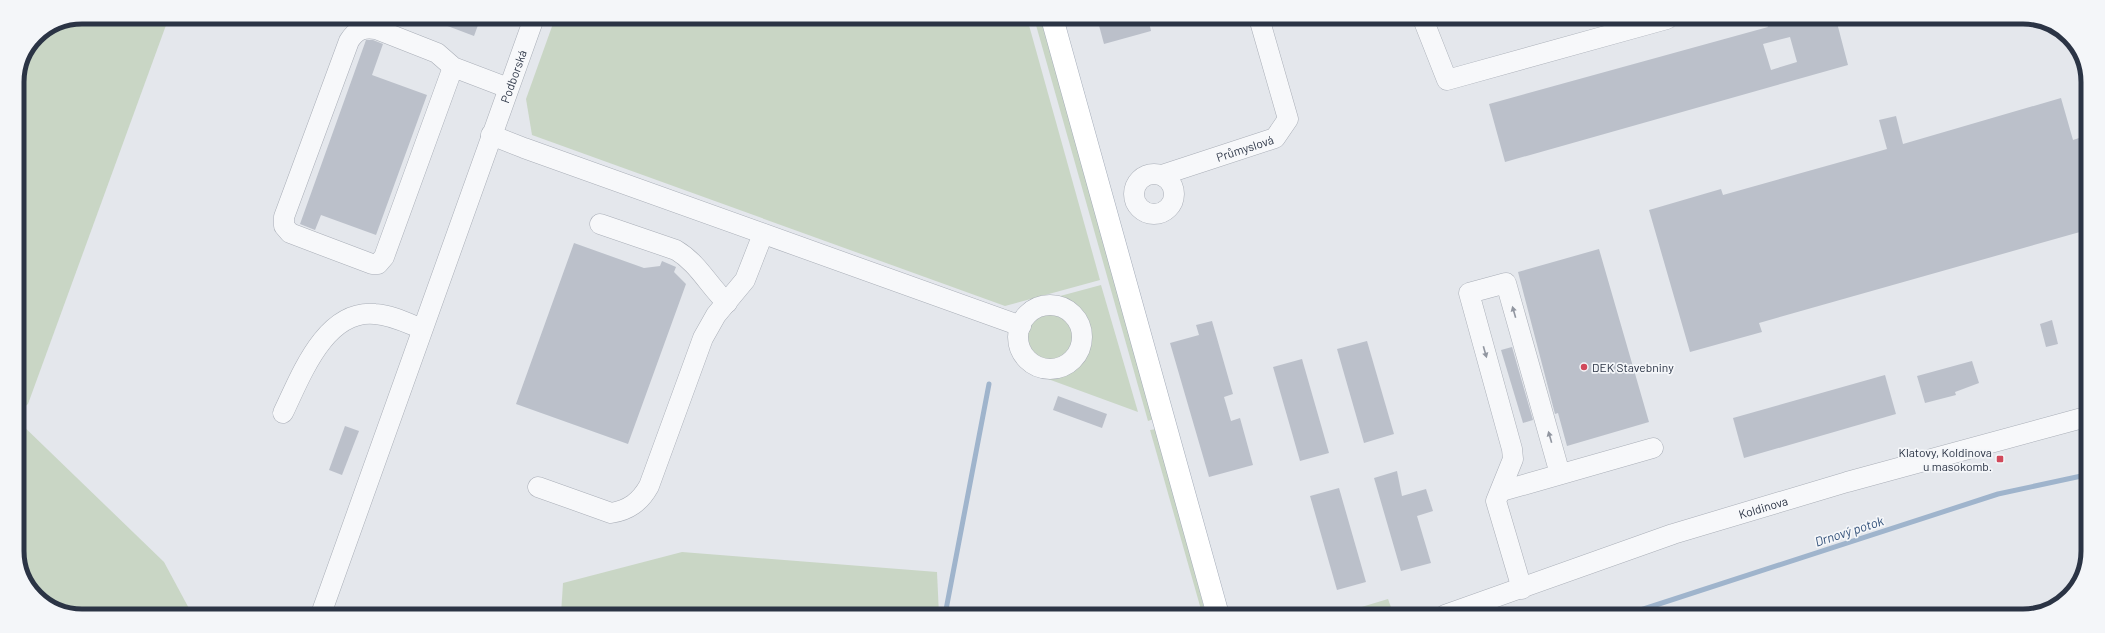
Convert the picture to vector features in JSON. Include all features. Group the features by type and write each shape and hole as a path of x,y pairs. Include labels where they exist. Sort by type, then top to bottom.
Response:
{"main road":[{"path":"1054,24 1216,609"}],"street":[{"name":"Podborská","path":"323,609 532,24"},
{"name":"Průmyslová","path":"1162,175 1275,138 1288,119 1261,24"},
{"path":"1425,24 1447,80 1649,24"},
{"path":"453,67 384,257 378,264 372,264 290,233 284,226 284,217 349,41 354,34 368,28 376,29 437,53 453,67 508,88"},
{"path":"491,135 1021,326"},
{"path":"600,224 676,250 686,256 698,267 717,294 727,303"},
{"path":"538,487 611,513 622,511 638,501 649,486 703,338 716,315 745,280 763,234"},
{"path":"1522,589 1496,501 1502,491 1513,459 1512,449 1469,293 1506,283 1560,474"},
{"path":"283,413 318,347 328,333 341,322 354,315 374,314 390,316 422,329"},
{"name":"Koldinova","path":"1463,609 1681,531 1847,482 2081,418"},
{"path":"1502,491 1653,448"}],"green space":[{"path":"166,24 28,404 24,407 24,82 28,60 41,41 60,28 71,25"},
{"path":"553,24 1029,24 1100,280 1005,306 532,135 526,99"},
{"path":"1036,24 1043,24 1154,419 1148,421"},
{"path":"1101,285 1138,412 1048,379 1066,375 1080,366 1087,353 1090,339 1088,324 1080,312 1067,303 1049,299"},
{"path":"1045,314 1055,314 1067,321 1074,333 1074,343 1067,355 1055,362 1045,362 1037,358 1030,351 1026,343 1026,333 1030,325 1037,318"},
{"path":"24,427 164,562 189,609 82,609 67,607 57,603 44,594 28,573 24,554"},
{"path":"1157,429 1204,609 1201,609 1150,430"},
{"path":"682,552 937,572 939,609 561,609 563,583"},
{"path":"1388,599 1392,609 1355,609"}],"building":[{"path":"442,24 478,24 474,36"},
{"path":"1099,24 1149,24 1151,31 1104,44"},
{"path":"1767,24 1837,24 1848,65 1505,162 1489,104 1768,27","holes":["1790,37 1797,62 1771,70 1763,44"]},
{"path":"366,40 373,40 383,44 372,75 427,95 376,235 321,215 315,230 300,224"},
{"path":"2061,98 2073,140 2081,137 2081,232 1759,323 1762,332 1690,352 1649,210 1721,189 1723,195 1887,149 1879,120 1896,116 1903,144"},
{"path":"574,243 644,268 660,266 662,261 676,267 674,272 686,284 628,444 516,404"},
{"path":"1599,249 1649,422 1567,446 1558,413 1555,414 1518,272"},
{"path":"2052,320 2058,344 2046,347 2040,324"},
{"path":"1212,321 1233,394 1224,397 1231,421 1240,418 1253,465 1209,477 1170,343 1199,335 1196,325"},
{"path":"1367,341 1394,434 1364,443 1337,349"},
{"path":"1512,347 1533,420 1523,423 1501,350"},
{"path":"1302,359 1329,453 1300,461 1273,367"},
{"path":"1972,361 1979,383 1955,392 1956,395 1925,403 1917,376"},
{"path":"1885,375 1896,414 1744,458 1733,418"},
{"path":"1058,396 1107,414 1102,428 1053,410"},
{"path":"345,426 359,431 342,475 329,470"},
{"path":"1397,471 1402,496 1426,489 1433,511 1417,516 1431,563 1401,571 1374,478"},
{"path":"1339,488 1366,582 1337,590 1310,496"}],"waterway":[{"path":"946,609 989,384"},
{"name":"Drnový potok","path":"1644,609 1998,494 2081,476"}],"place":[{"name":"DEK Stavebniny","path":"1584,367"},
{"name":"Klatovy, Koldinova u masokomb.","path":"2000,459"}]}
